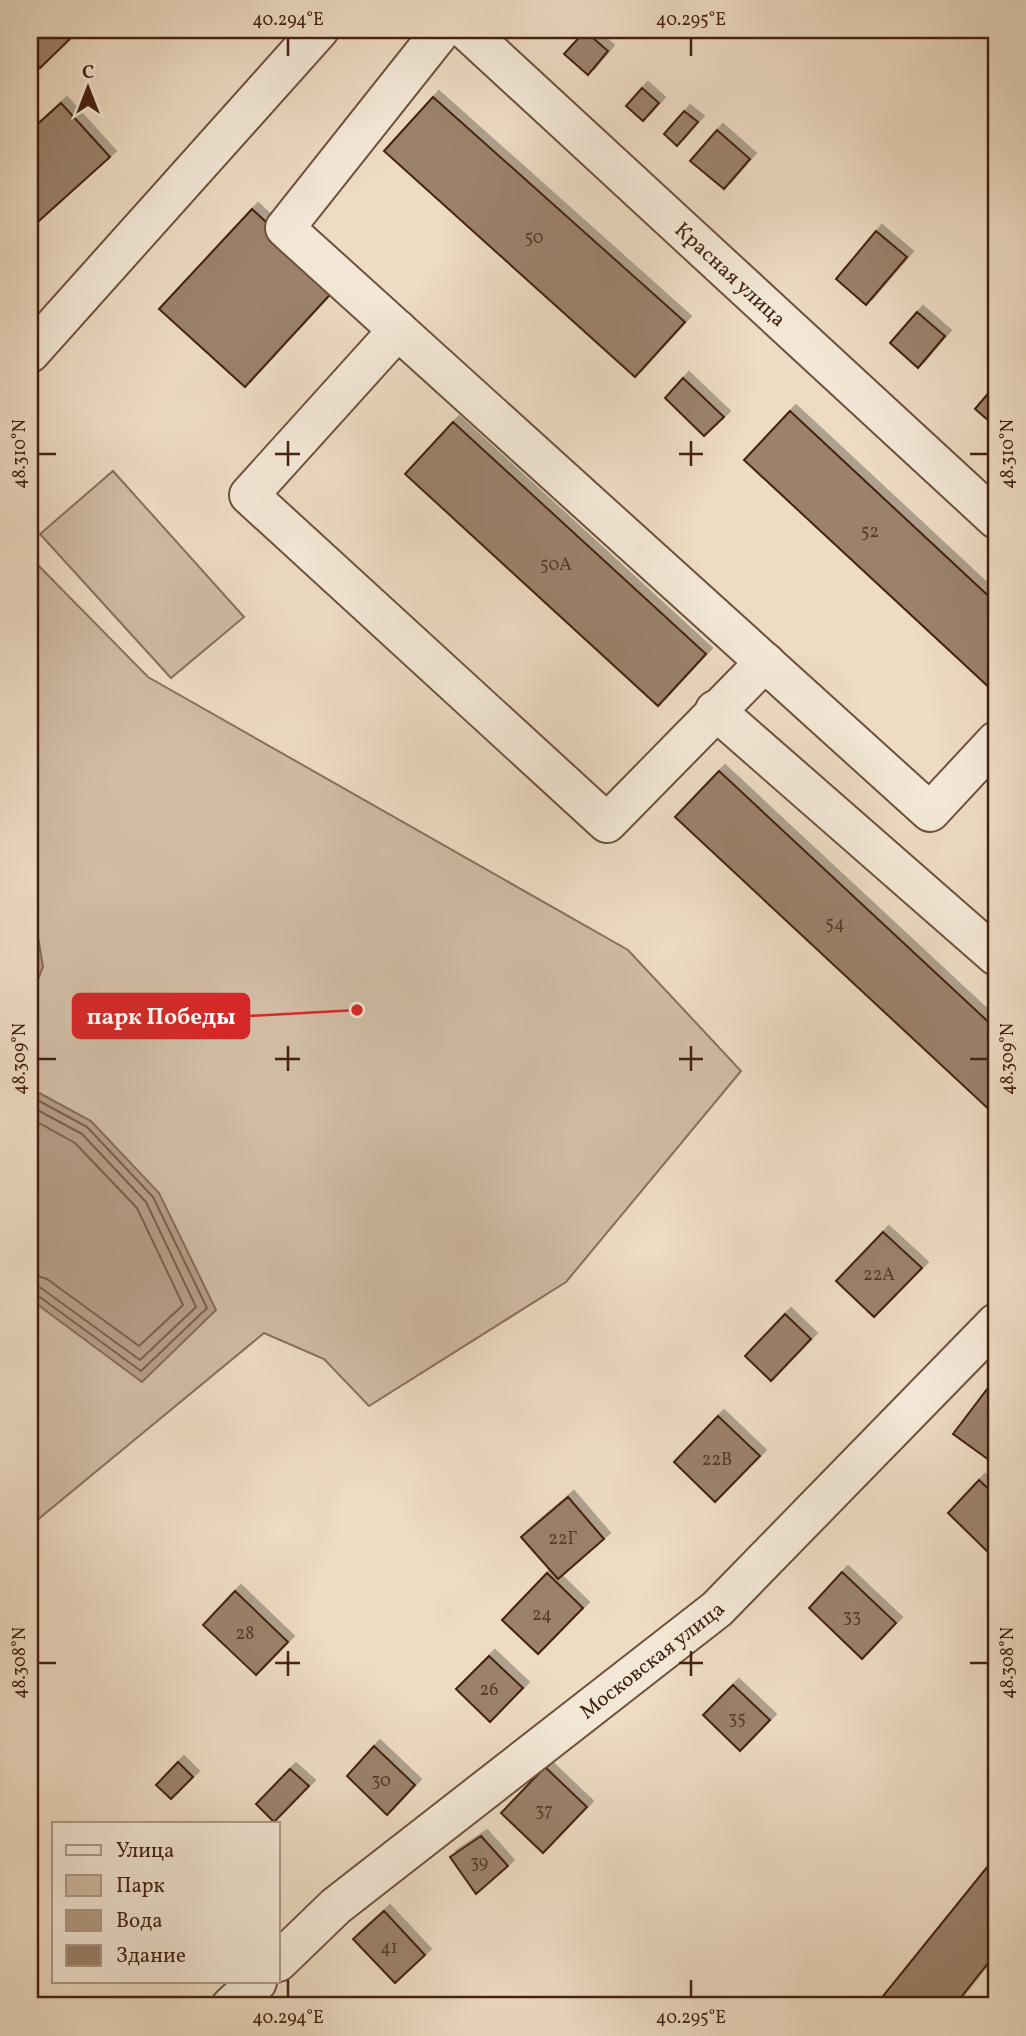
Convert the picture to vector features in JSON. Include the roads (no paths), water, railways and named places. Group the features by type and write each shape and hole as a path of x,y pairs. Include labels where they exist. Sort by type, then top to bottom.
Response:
{"street":[{"path":"30,353 319,30"},
{"path":"442,30 285,228 930,812 995,744"},
{"name":"Красная улица","path":"466,30 996,519"},
{"path":"398,330 249,495 607,823 765,662"},
{"path":"715,710 996,956"},
{"name":"Московская улица","path":"280,1960 337,1906 717,1609 996,1323"},
{"path":"231,2006 256,1983"}],"water":[{"path":"30,914 35,919 43,967 30,999"},
{"path":"30,1088 91,1121 159,1193 216,1310 142,1382 30,1299"}],"place":[{"name":"парк Победы","path":"357,1010"}]}
